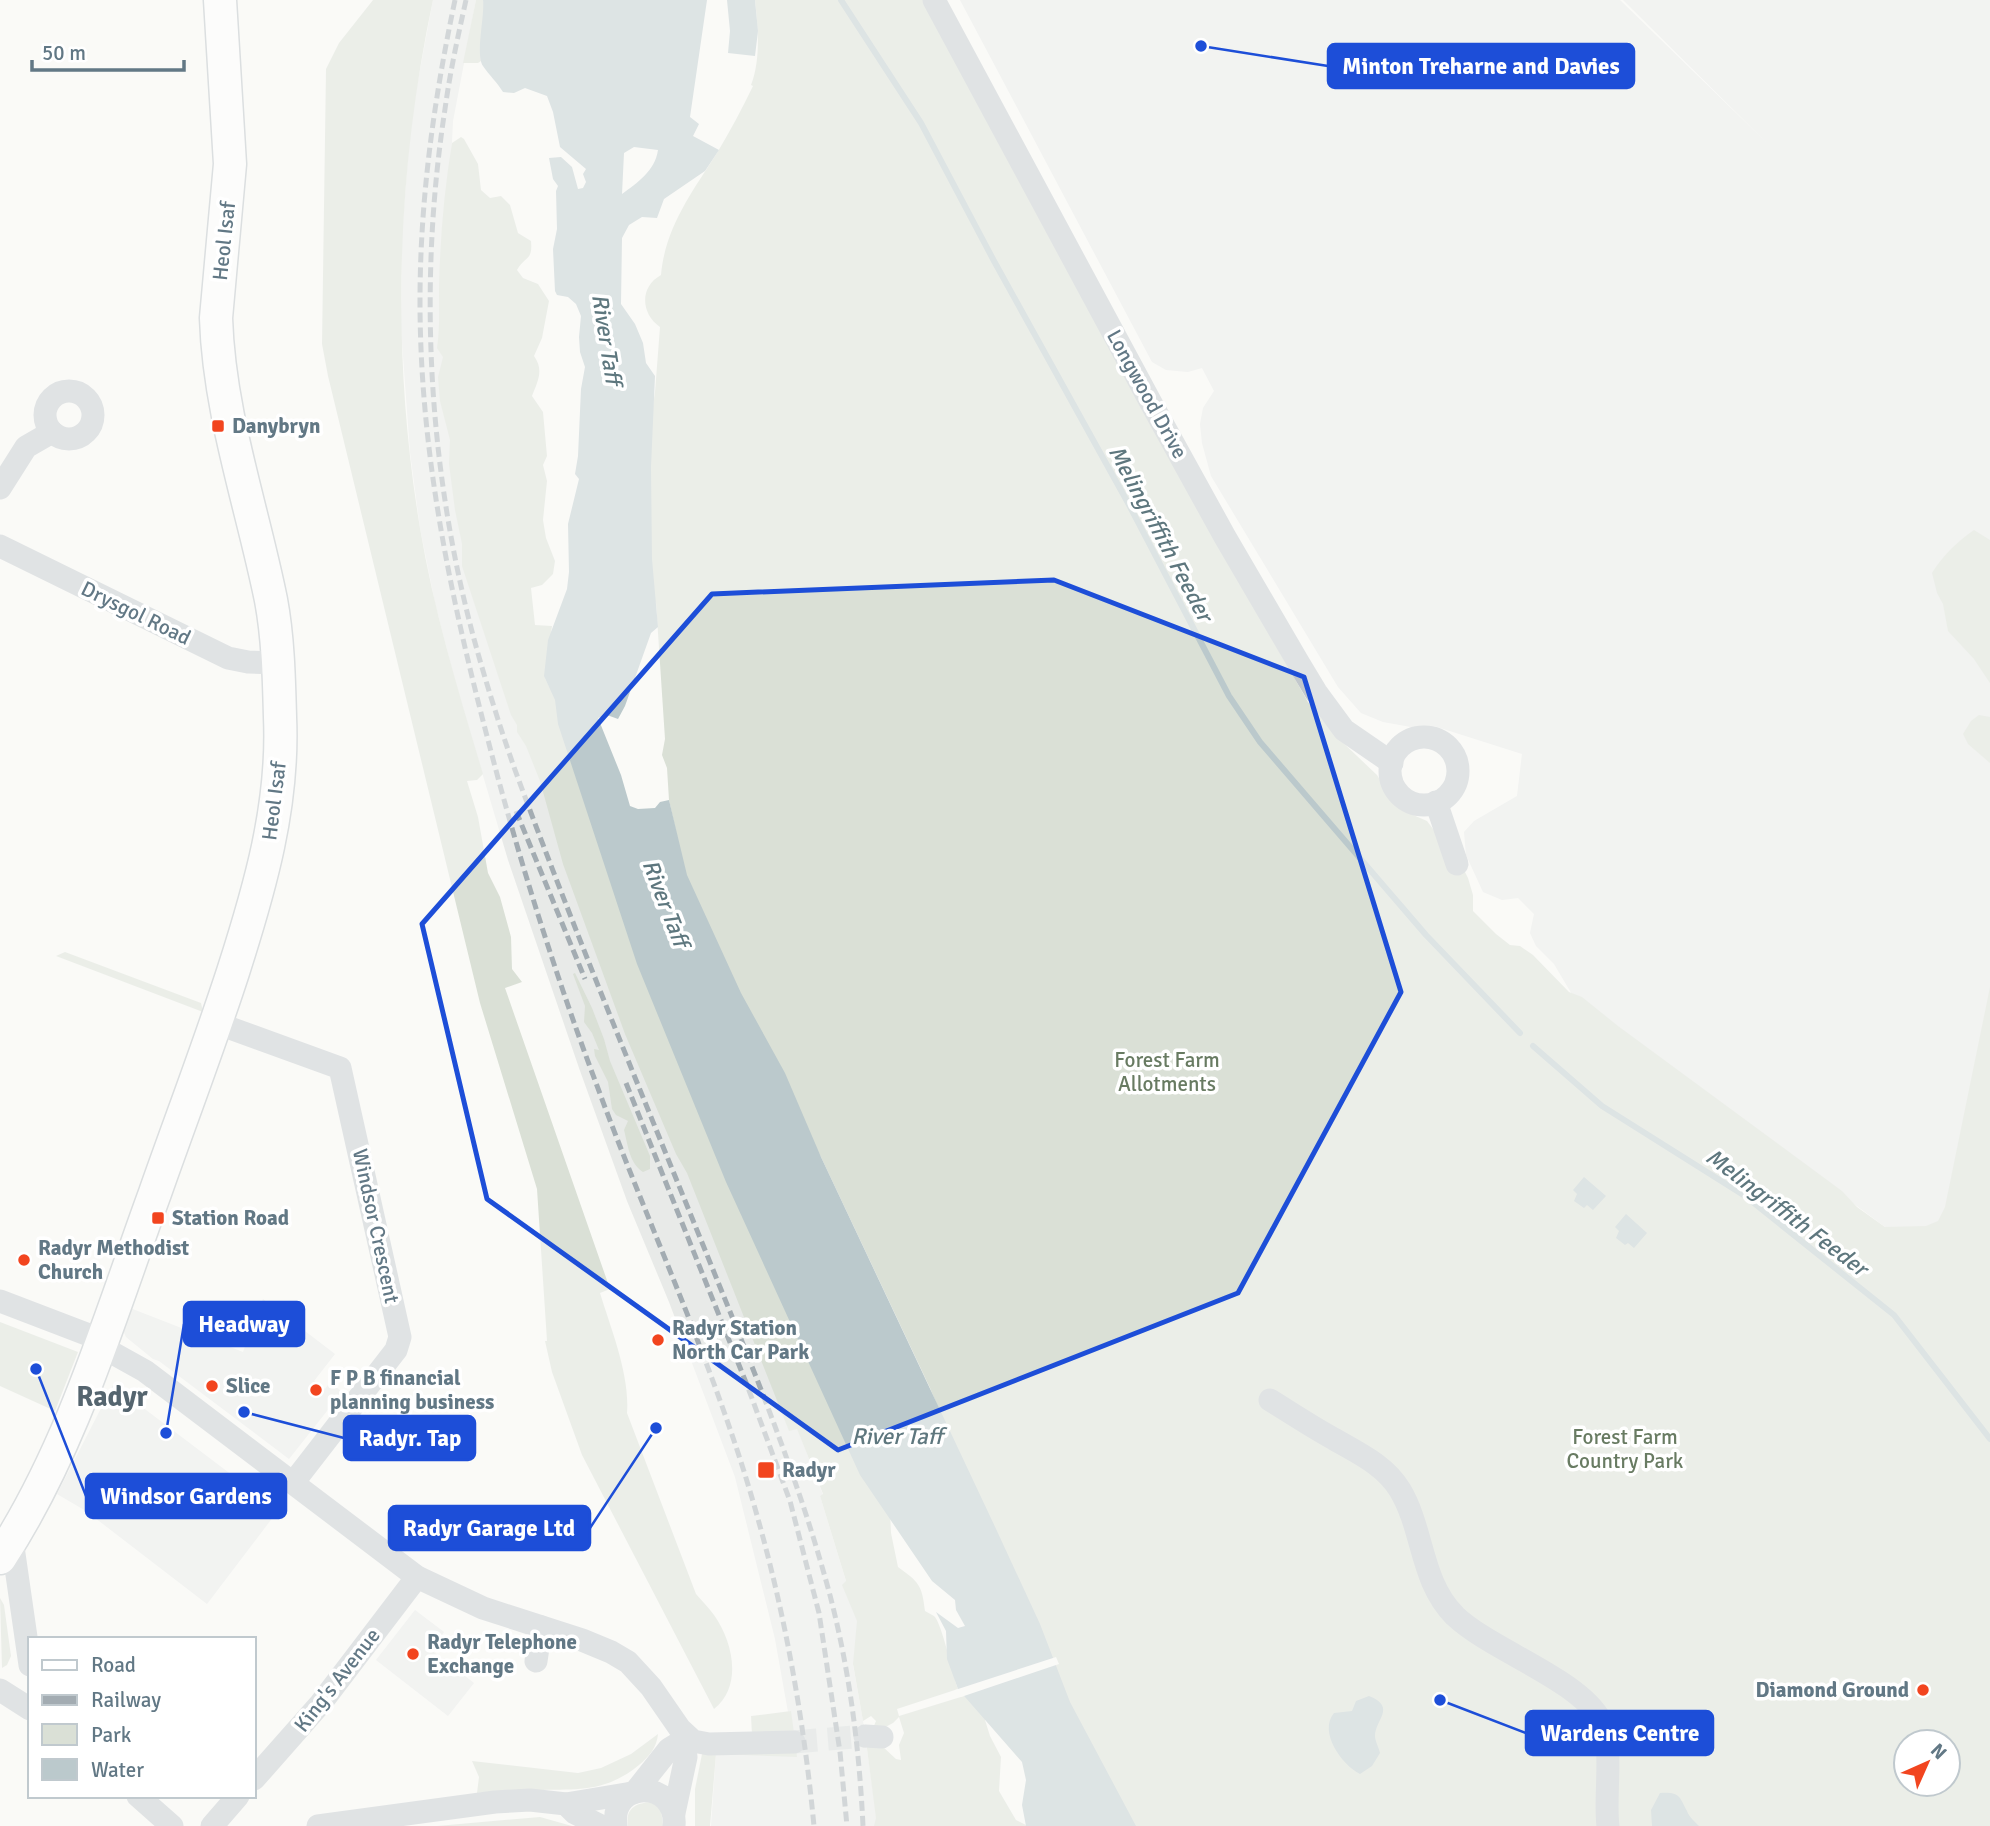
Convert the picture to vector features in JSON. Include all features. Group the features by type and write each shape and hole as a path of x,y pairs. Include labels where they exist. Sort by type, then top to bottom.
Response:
{"main road":[{"name":"Heol Isaf","path":"6,1549 50,1469 101,1343 216,1023 251,915 267,859 272,830 281,739 272,604 232,433 217,344 216,318 230,164 220,0"}],"street":[{"name":"Longwood Drive","path":"934,0 1171,439 1310,682 1344,730 1391,763"},
{"path":"0,488 26,447 52,432"},
{"name":"Drysgol Road","path":"0,546 228,658 278,663"},
{"path":"1416,738 1437,740 1455,755 1458,779 1447,797 1436,802 1425,806 1414,804 1401,796 1390,775 1396,752 1405,743 1416,738"},
{"path":"1436,802 1457,864"},
{"name":"Windsor Crescent","path":"216,1023 340,1068 400,1337 396,1350 293,1483"},
{"path":"0,1301 101,1343 145,1371 417,1577 483,1608 611,1652 628,1662 651,1687 685,1740 686,1757 674,1822"},
{"path":"1270,1400 1360,1453 1381,1467 1393,1480 1408,1507 1429,1576 1441,1598 1456,1616 1592,1706 1606,1731 1608,1826"},
{"path":"6,1549 28,1654"},
{"name":"King's Avenue","path":"256,1777 321,1703 417,1577"},
{"path":"536,1661 541,1627"},
{"path":"0,1690 28,1708"},
{"path":"616,1826 616,1812 620,1802 633,1793 670,1749 685,1740 709,1744 794,1742"},
{"path":"318,1826 495,1802 530,1800 566,1804 648,1790 657,1793 670,1804 674,1822"},
{"path":"140,1798 172,1826"},
{"path":"212,1826 236,1798"},
{"path":"566,1804 575,1813 601,1826"}],"highlighted area":[{"path":"1054,580 1304,677 1401,992 1238,1293 838,1450 487,1199 422,924 712,594"}],"shaded area":[{"path":"433,0 476,0 453,121 442,340 689,1173 789,1430 797,1428 823,1495 820,1496 870,1660 853,1665 878,1826 711,1826 716,1754 791,1711 788,1712 775,1639 735,1477 669,1302 627,1201 579,1068 508,860 435,603 420,528 410,452 401,328 402,233 411,118"},
{"path":"960,0 1620,0 1770,146 1623,0 1990,0 1990,1010 1942,1269 1573,996 1554,964 1536,946 1530,933 1534,914 1518,898 1502,900 1483,892 1466,855 1464,832 1474,821 1517,796 1522,754 1434,726 1411,727 1383,722 1361,713 1338,687 1211,476 1200,424 1203,408 1214,391 1202,368 1188,372 1166,370 1152,362"},
{"path":"263,1299 335,1354 314,1381 325,1389 330,1382 342,1392 289,1459 153,1359 126,1337 122,1328 130,1308 243,1352"},
{"path":"113,1385 257,1494 265,1485 286,1500 207,1604 86,1511 57,1494"},
{"path":"415,1610 444,1632 431,1650 474,1683 448,1716 376,1660"}],"green space":[{"path":"373,0 433,0 411,131 405,197 402,329 405,396 420,528 432,590 483,774 477,780 467,781 478,817 488,873 500,897 511,937 512,969 522,982 505,988 610,1289 600,1293 623,1368 627,1413 696,1594 721,1626 730,1651 732,1676 729,1688 714,1709 582,1455 552,1372 545,1341 537,1189 480,1003 328,376 322,344 326,69 339,43"},
{"path":"476,0 483,0 484,6 481,61 463,63"},
{"name":"Forest Farm Country Park","path":"755,0 928,0 1212,534 1308,702 1336,736 1377,775 1387,791 1410,810 1411,814 1427,821 1464,870 1473,895 1473,911 1496,934 1510,945 1520,946 1533,955 1569,992 1582,997 1842,1191 1857,1207 1885,1227 1926,1226 1938,1221 1945,1207 1990,987 1990,1826 1126,1826 1089,1740 1067,1713 930,1388 821,1157 696,922 669,800 667,768 662,755 665,739 656,603 649,593 646,455 660,327 649,315 645,301 649,286 661,275 668,242 681,211 722,145 753,86 758,32"},
{"path":"461,137 478,164 481,190 490,198 501,196 510,205 518,233 531,241 530,255 517,270 523,278 538,284 549,301 542,338 534,356 539,371 532,396 543,412 547,456 543,465 547,481 543,520 546,538 555,561 553,574 542,585 531,588 535,625 552,626 545,678 549,686 563,689 890,1510 891,1533 898,1567 918,1585 925,1611 934,1616 940,1629 958,1689 897,1709 899,1716 964,1696 973,1698 984,1709 990,1736 1001,1757 999,1791 1016,1820 1028,1826 874,1826 876,1818 866,1741 881,1745 896,1759 901,1760 899,1745 904,1733 899,1717 876,1732 873,1728 876,1721 871,1716 863,1721 853,1664 857,1621 842,1585 846,1581 820,1496 823,1494 797,1429 789,1431 687,1173 676,1154 625,1034 563,864 540,781 526,746 517,732 517,725 511,715 462,566 462,544 449,464 450,440 440,401 438,377 443,357 437,348 445,197 452,143"},
{"path":"1974,530 1990,540 1990,683 1974,659 1948,631 1943,604 1932,573 1951,549"},
{"path":"1979,715 1990,717 1990,763 1968,744 1963,734 1971,721"},
{"path":"65,952 201,1003 203,1012 56,956"},
{"path":"575,973 592,1008 610,1061 650,1156 650,1169 643,1172 630,1153 624,1130 628,1121 616,1115 612,1109 608,1082 595,1056 594,1049 599,1050 584,1022 585,1006 573,974"},
{"path":"0,1322 78,1352 55,1411 0,1386"},
{"path":"0,1598 4,1605 11,1656 7,1665 2,1668"},
{"path":"791,1711 794,1733 752,1735 751,1716"},
{"path":"658,1734 654,1747 643,1762 614,1781 602,1785 578,1789 477,1793 479,1777 472,1761 578,1773 601,1768 631,1754"},
{"path":"796,1748 797,1757 716,1754 710,1826 695,1826 695,1789 702,1754"},
{"path":"651,1802 661,1809 663,1826 628,1826 628,1815 632,1808"},
{"path":"540,1817 572,1826 437,1826"}],"water":[{"name":"River Taff","path":"483,0 707,0 690,117 699,124 693,136 719,150 705,171 664,199 657,218 642,217 629,225 622,238 621,304 635,324 643,343 646,363 655,376 651,467 652,559 658,627 651,633 618,719 607,715 598,718 621,775 630,806 638,809 655,808 660,802 669,800 687,875 741,993 785,1073 821,1157 1040,1624 1070,1702 1136,1826 1026,1826 1022,1805 1026,1780 1022,1762 958,1689 947,1659 946,1631 936,1612 958,1628 965,1626 956,1610 955,1600 932,1581 860,1475 726,1182 637,964 558,724 555,700 544,676 548,640 567,589 568,524 579,479 575,474 585,367 580,352 581,316 576,304 568,297 557,295 555,291 553,249 557,229 558,186 553,179 549,158 561,157 572,167 578,189 583,188 586,182 583,174 586,169 560,147 547,96 525,88 514,93 503,92 483,66 480,45","holes":["634,147 658,150 649,170 622,194 624,153"]},
{"path":"727,0 755,0 758,31 755,56 728,53 730,31"},
{"path":"1584,1177 1606,1196 1593,1210 1574,1201 1577,1194 1573,1190"},
{"path":"1626,1214 1647,1233 1634,1248 1616,1238 1619,1231 1615,1227"},
{"path":"1369,1696 1377,1700 1383,1709 1375,1736 1380,1753 1372,1766 1360,1774 1340,1756 1330,1738 1329,1729 1334,1713 1352,1711 1356,1701"},
{"path":"1660,1793 1678,1796 1699,1826 1652,1826 1651,1810"}],"pier":[{"path":"1056,1657 1059,1664 964,1696 960,1697 955,1690"}],"waterway":[{"name":"Melingriffith Feeder","path":"841,0 921,123 1128,503 1229,696 1260,742 1426,935 1520,1033"},
{"name":"Melingriffith Feeder","path":"1533,1046 1602,1106 1745,1196 1894,1315 1990,1439"}],"tunnel":[{"path":"794,1742 865,1736"}],"railway":[{"path":"455,0 430,149 420,301 421,357 431,468 450,577 474,686 524,870 551,956 616,1137 723,1408 758,1519 793,1671 814,1826"},
{"path":"466,0 449,81 437,175 430,309 437,442 458,574 493,705 515,770 752,1368 812,1534 833,1608 846,1669 859,1763 863,1826"},
{"path":"516,811 585,979"},
{"path":"626,1083 747,1385 790,1501 819,1613 840,1752 847,1826"}],"place":[{"name":"Minton Treharne and Davies","path":"1201,46"},
{"name":"Danybryn","path":"218,426"},
{"name":"Station Road","path":"158,1218"},
{"name":"Radyr Methodist Church","path":"24,1260"},
{"name":"Radyr Station North Car Park","path":"658,1340"},
{"name":"Windsor Gardens","path":"36,1369"},
{"name":"Slice","path":"212,1386"},
{"name":"F P B financial planning business","path":"316,1390"},
{"name":"Radyr. Tap","path":"244,1412"},
{"name":"Radyr Garage Ltd","path":"656,1428"},
{"name":"Headway","path":"166,1433"},
{"name":"Radyr","path":"766,1470"},
{"name":"Radyr Telephone Exchange","path":"413,1654"},
{"name":"Diamond Ground","path":"1923,1690"},
{"name":"Wardens Centre","path":"1440,1700"}],"district":[{"name":"Radyr","path":"112,1396"}],"park label":[{"name":"Forest Farm Allotments","path":"1167,1072"}]}
